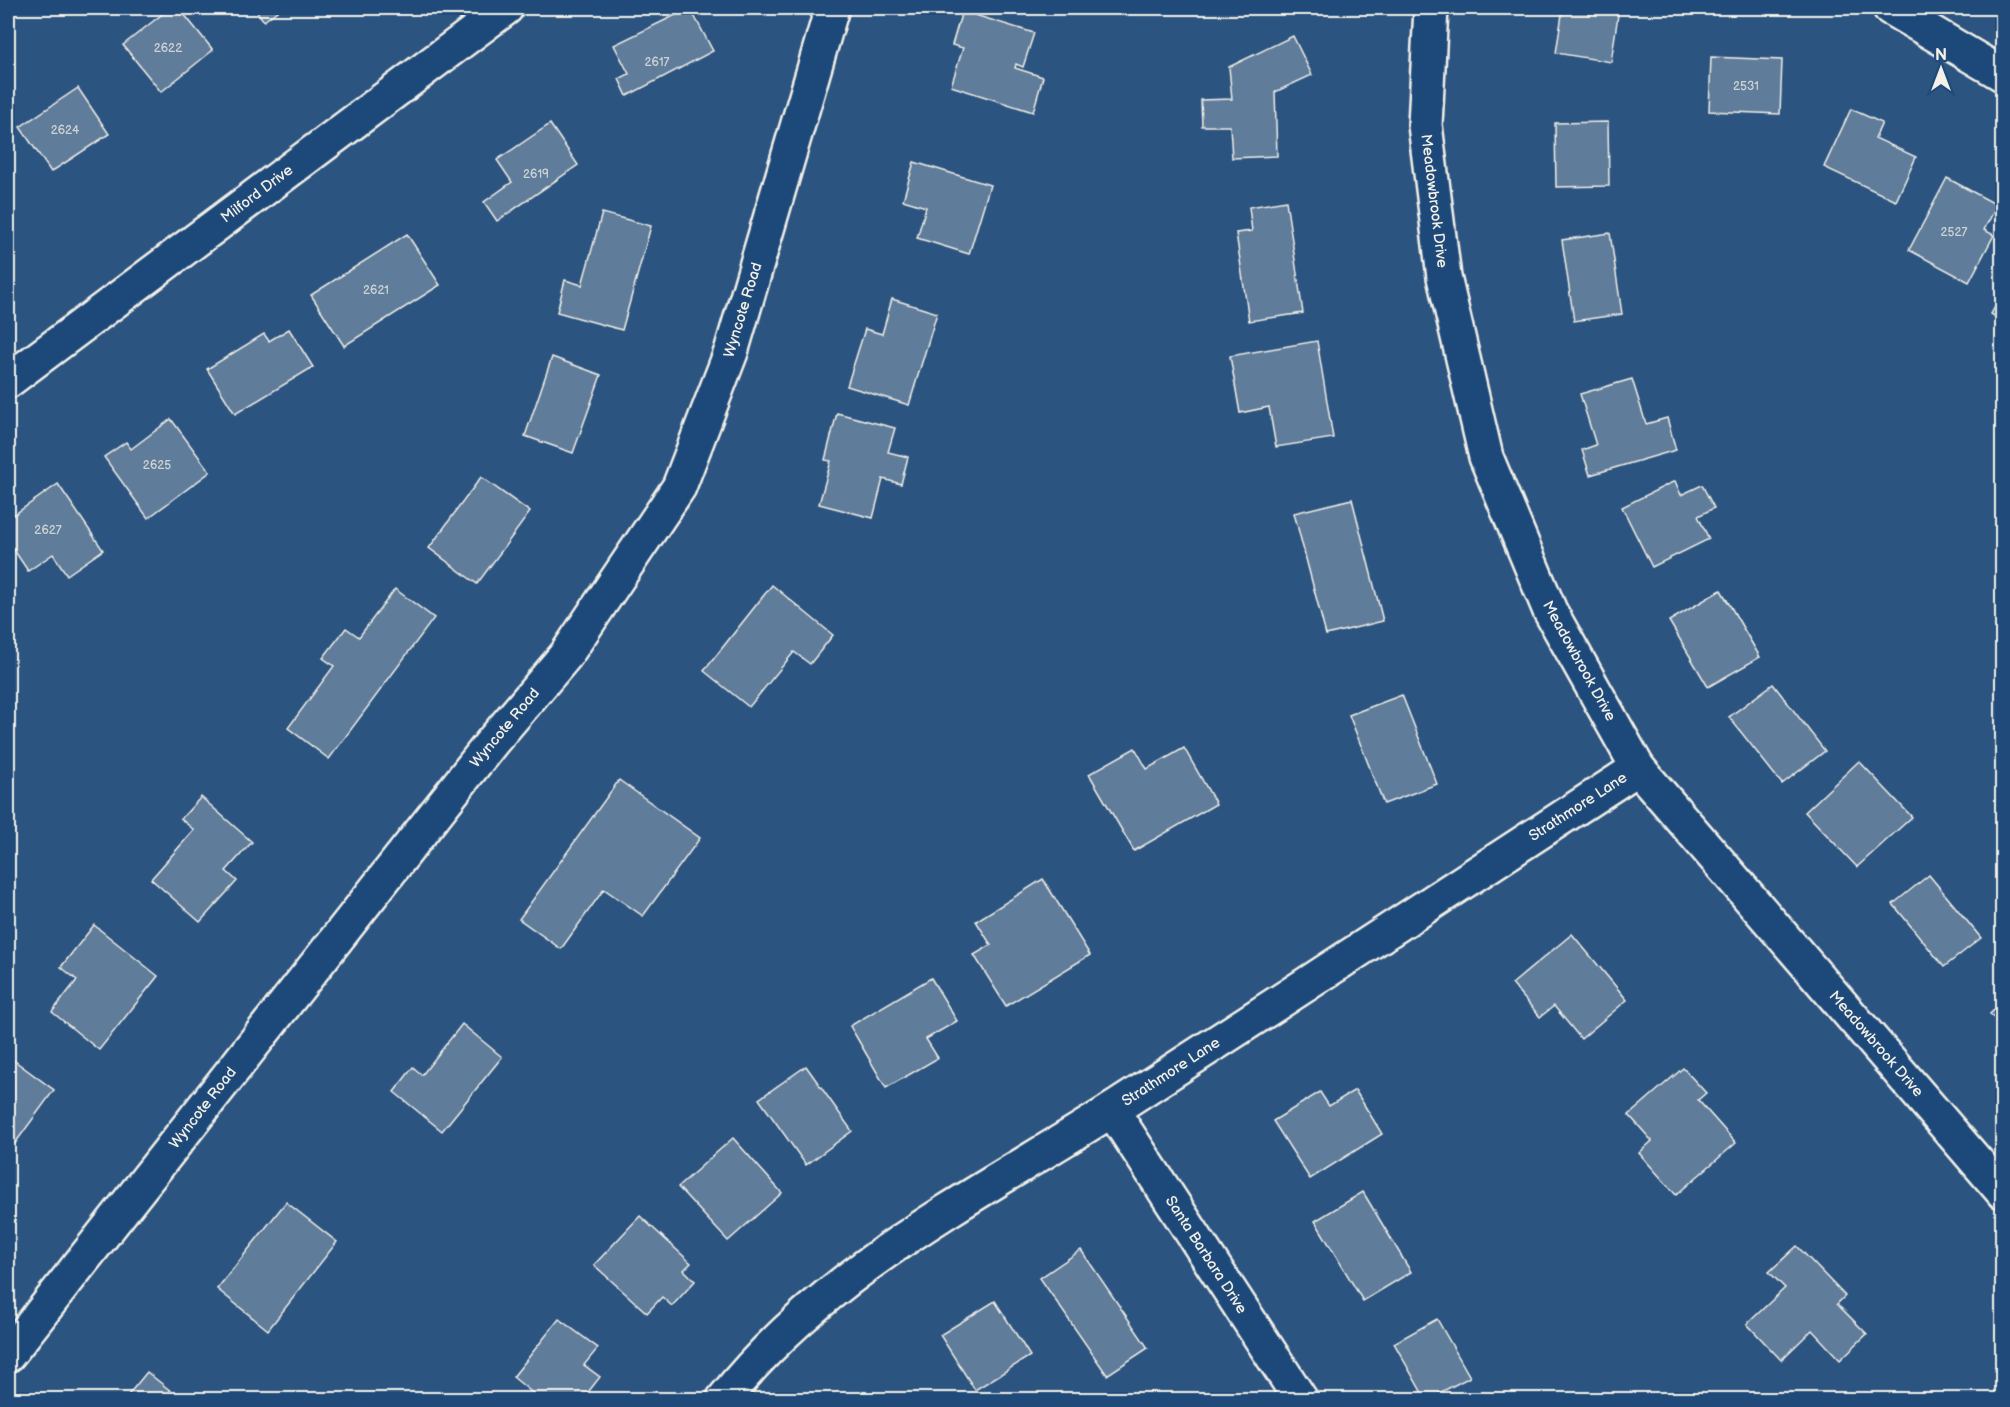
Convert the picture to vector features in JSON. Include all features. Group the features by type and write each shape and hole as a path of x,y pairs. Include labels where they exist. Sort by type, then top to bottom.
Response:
{"street":[{"name":"Milford Drive","path":"8,381 506,8"},
{"name":"Wyncote Road","path":"8,1355 492,742 566,655 680,487 731,351 831,8"},
{"name":"Meadowbrook Drive","path":"1431,8 1426,137 1444,277 1486,457 1550,611 1638,768 2002,1191"},
{"path":"1890,8 2002,74"},
{"name":"Strathmore Lane","path":"723,1400 811,1307 880,1255 1112,1110 1638,768"},
{"name":"Santa Barbara Drive","path":"1112,1110 1301,1400"}],"building":[{"path":"170,8 179,8 213,50 161,92 123,45"},
{"path":"254,8 281,8 264,21"},
{"path":"690,8 713,51 627,96 619,79 629,74 614,45"},
{"path":"1563,8 1619,8 1611,62 1556,53"},
{"path":"962,11 1034,33 1023,67 1016,64 1015,68 1043,77 1033,112 951,86 963,48 952,45"},
{"path":"1293,36 1312,75 1275,92 1277,156 1232,158 1230,126 1202,126 1201,100 1232,99 1229,67"},
{"path":"1711,57 1782,60 1780,114 1709,111"},
{"path":"78,88 109,134 51,172 20,127"},
{"path":"1851,109 1882,123 1875,138 1916,157 1896,201 1824,167"},
{"path":"1608,122 1609,186 1556,187 1555,123"},
{"path":"550,124 578,165 497,221 484,202 512,182 497,160"},
{"path":"914,162 990,185 969,254 917,238 926,207 903,200"},
{"path":"1947,178 1997,205 1984,230 1994,235 1969,282 1909,250"},
{"path":"1286,201 1303,313 1249,321 1236,233 1252,231 1249,207"},
{"path":"602,213 651,226 622,330 557,312 565,280 582,285"},
{"path":"1610,233 1622,314 1574,321 1562,240"},
{"path":"407,234 440,285 344,346 311,295"},
{"path":"2002,294 2002,321 1991,314"},
{"path":"892,299 937,313 909,405 847,386 865,329 882,334"},
{"path":"289,329 313,367 235,414 207,369 264,334 269,341"},
{"path":"1317,341 1333,438 1276,447 1269,407 1240,413 1230,356"},
{"path":"552,357 601,375 573,453 525,436"},
{"path":"1632,379 1646,424 1667,418 1676,450 1590,475 1582,450 1596,445 1580,394"},
{"path":"837,413 895,428 888,452 908,457 901,484 883,479 873,518 819,504 831,461 825,460"},
{"path":"171,419 210,472 148,518 104,457 126,442 131,449"},
{"path":"481,477 530,512 477,584 429,548"},
{"path":"1675,481 1681,495 1702,485 1714,508 1698,516 1709,539 1652,567 1622,507"},
{"path":"58,484 103,550 67,575 53,554 28,571 8,541 8,519"},
{"path":"1352,499 1383,621 1326,635 1294,513"},
{"path":"772,585 833,635 810,664 794,652 749,707 704,671"},
{"path":"395,589 434,618 329,759 288,728 334,666 323,658 346,628 359,637"},
{"path":"1721,590 1760,657 1708,687 1669,621"},
{"path":"1773,684 1825,751 1782,784 1729,717"},
{"path":"1402,695 1437,784 1384,804 1349,715"},
{"path":"1135,748 1147,769 1184,748 1216,804 1134,851 1089,774"},
{"path":"1859,761 1912,817 1857,867 1805,812"},
{"path":"619,780 700,838 643,916 604,889 561,949 519,919"},
{"path":"201,797 252,842 226,871 237,881 200,922 151,879 194,830 181,819"},
{"path":"1929,875 1981,938 1944,967 1893,904"},
{"path":"1043,879 1090,955 1006,1006 974,955 991,945 976,921"},
{"path":"94,925 158,976 99,1050 52,1012 77,980 61,967"},
{"path":"1572,934 1627,1000 1581,1039 1554,1006 1540,1017 1512,984"},
{"path":"931,978 957,1021 926,1039 938,1058 886,1088 850,1026"},
{"path":"2002,1002 2002,1027 1990,1014"},
{"path":"462,1024 502,1057 442,1131 394,1092 413,1067 422,1075"},
{"path":"8,1056 54,1090 8,1153"},
{"path":"806,1066 852,1131 806,1165 759,1099"},
{"path":"1683,1068 1706,1093 1698,1100 1736,1143 1676,1195 1639,1153 1652,1141 1629,1115"},
{"path":"1355,1090 1382,1134 1310,1179 1273,1121 1320,1092 1329,1106"},
{"path":"733,1138 782,1193 728,1241 678,1187"},
{"path":"1363,1192 1411,1272 1363,1301 1315,1221"},
{"path":"286,1202 337,1242 268,1330 217,1289"},
{"path":"640,1216 691,1263 684,1270 695,1281 672,1306 662,1297 647,1313 594,1265"},
{"path":"1797,1246 1845,1296 1837,1304 1867,1334 1840,1360 1812,1330 1781,1360 1747,1324 1785,1288 1769,1272"},
{"path":"1081,1250 1148,1348 1107,1375 1040,1278"},
{"path":"995,1301 1030,1356 975,1390 940,1335"},
{"path":"559,1319 598,1348 584,1365 600,1377 582,1400 541,1400 513,1377"},
{"path":"1437,1319 1470,1377 1426,1400 1394,1343"},
{"path":"147,1372 182,1400 124,1400"}]}
